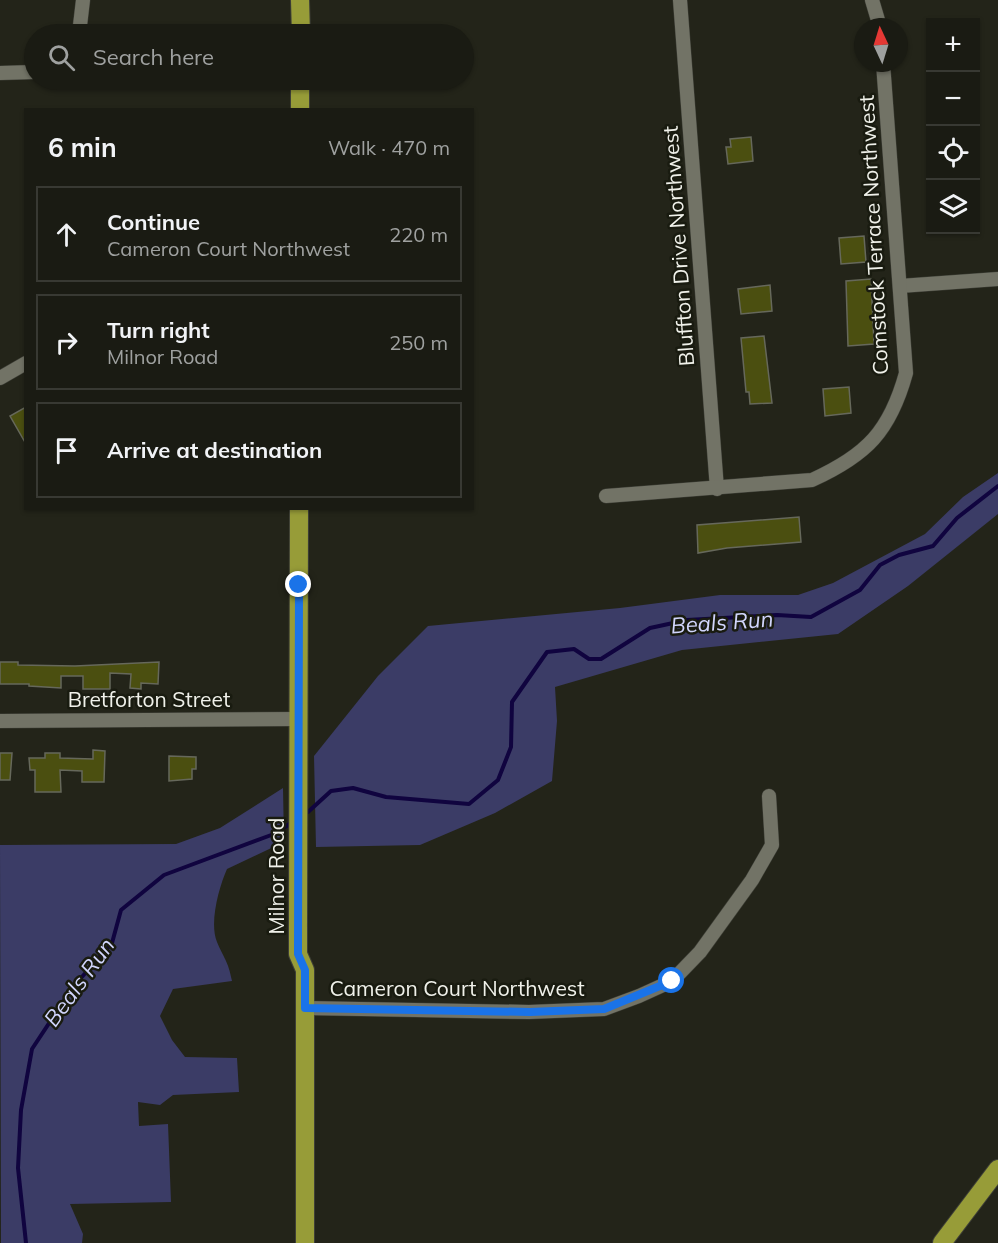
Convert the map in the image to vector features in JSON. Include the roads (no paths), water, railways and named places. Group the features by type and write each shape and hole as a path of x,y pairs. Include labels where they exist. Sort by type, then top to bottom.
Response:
{"main road":[{"path":"300,0 301,24"},
{"path":"300,90 300,108"},
{"name":"Milnor Road","path":"299,510 298,954 305,970 305,1243"},
{"path":"942,1243 998,1169"}],"street":[{"path":"80,24 83,0"},
{"name":"Bluffton Drive Northwest","path":"681,0 717,489"},
{"path":"872,0 877,18"},
{"path":"0,73 24,72"},
{"name":"Comstock Terrace Northwest","path":"606,496 812,480 838,468 864,448 886,426 899,398 906,373 884,72"},
{"path":"900,286 998,279"},
{"path":"0,378 24,364"},
{"name":"Bretforton Street","path":"0,721 298,719"},
{"name":"Cameron Court Northwest","path":"305,1008 530,1012 604,1009 672,981 693,959 752,880 772,844 769,796"}],"waterway":[{"name":"Beals Run","path":"308,812 331,791 353,788 386,797 469,804 498,780 511,747 512,702 547,652 574,649 589,659 601,659 650,628 687,620 777,615 811,617 860,590 880,565 899,555 933,546 957,518 998,486"},
{"name":"Beals Run","path":"26,1243 18,1168 21,1110 32,1049 73,987 112,943 121,910 164,875 274,834 291,823"}]}
